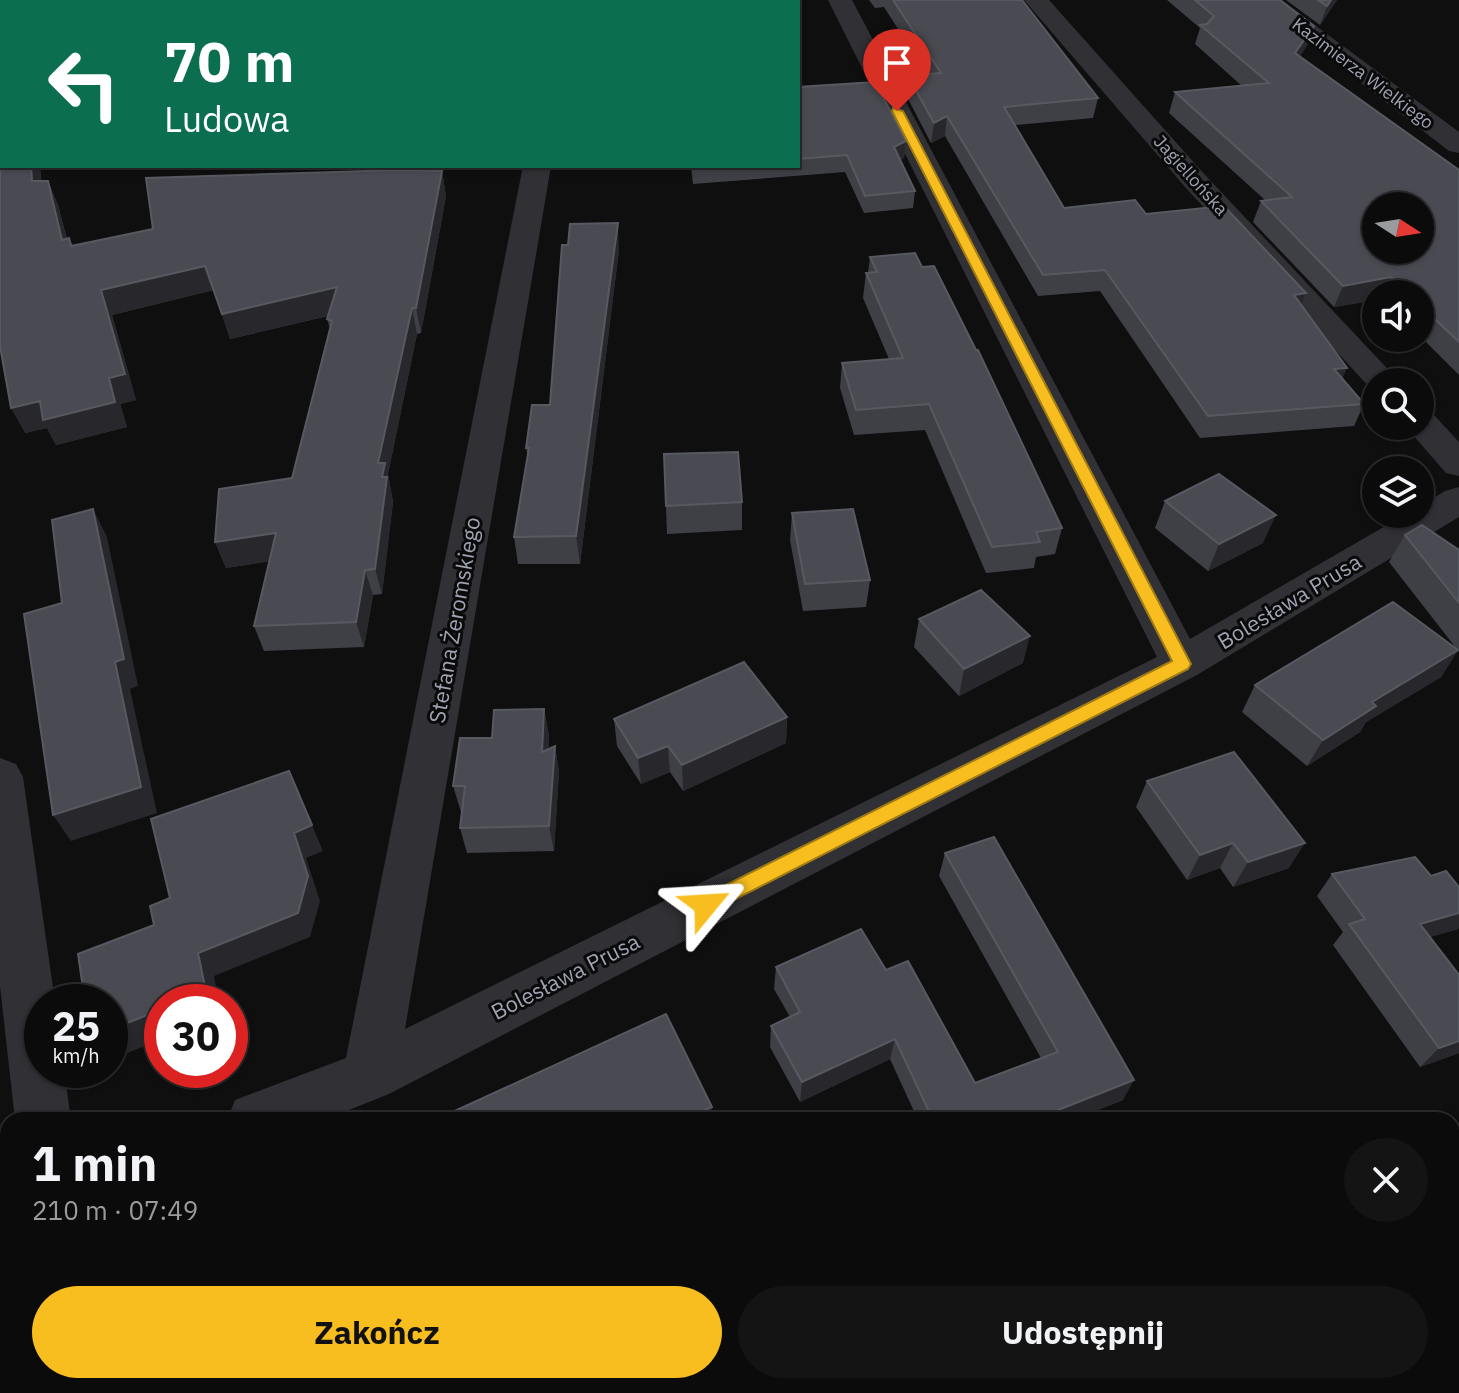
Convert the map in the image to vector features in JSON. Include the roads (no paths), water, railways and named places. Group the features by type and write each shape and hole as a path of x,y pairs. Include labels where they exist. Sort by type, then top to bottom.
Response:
{"street":[{"path":"840,0 1182,664"},
{"name":"Jagiellońska","path":"1036,0 1196,182 1370,368"},
{"name":"Kazimierza Wielkiego","path":"1266,0 1459,145"},
{"name":"Stefana Żeromskiego","path":"370,1075 537,168"},
{"path":"1434,437 1459,464"},
{"name":"Bolesława Prusa","path":"275,1112 370,1075 1182,664 1459,500"},
{"path":"0,777 42,1112"}]}
